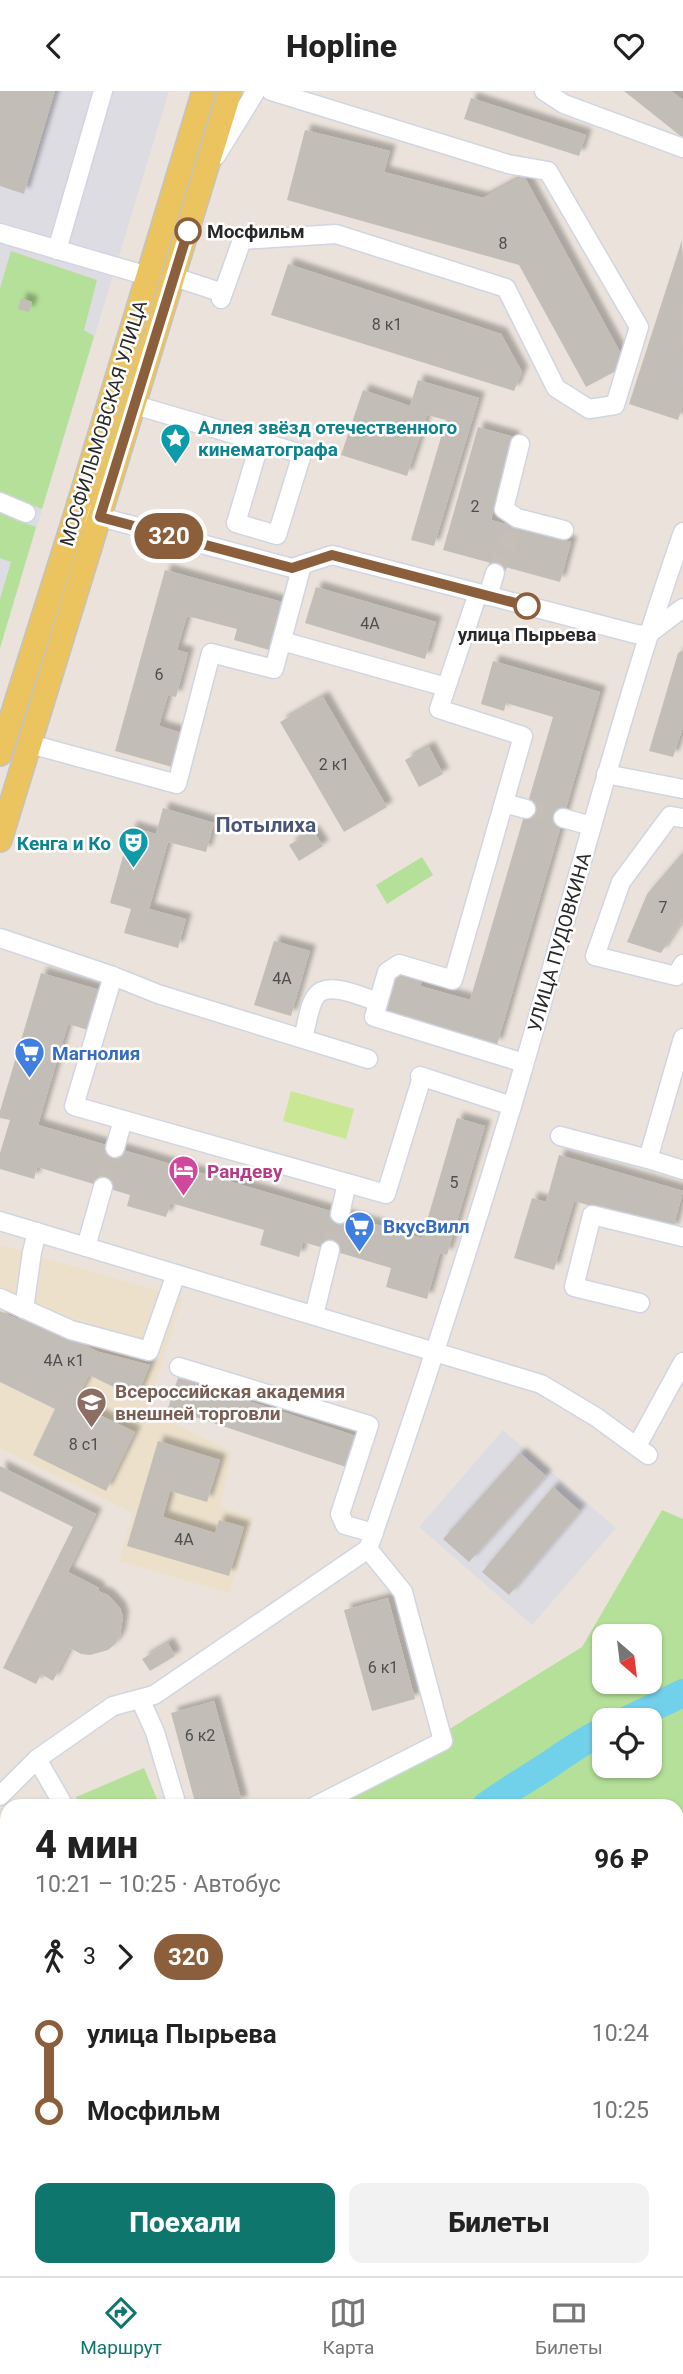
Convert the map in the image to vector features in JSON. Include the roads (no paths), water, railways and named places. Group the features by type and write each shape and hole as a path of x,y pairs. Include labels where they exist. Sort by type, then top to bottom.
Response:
{"main road":[{"name":"МОСФИЛЬМОВСКАЯ УЛИЦА","path":"0,754 204,91"},
{"name":"МОСФИЛЬМОВСКАЯ УЛИЦА","path":"0,840 230,91"}],"street":[{"path":"57,250 103,91"},
{"path":"205,174 256,91"},
{"path":"174,277 222,296 242,240 336,234 506,288 556,388 589,409 615,405 639,327 548,171 508,164 271,91"},
{"path":"544,91 564,104 683,148"},
{"path":"0,233 148,276"},
{"path":"135,405 302,454 277,535 236,523 260,442"},
{"path":"520,444 504,509 517,518 564,530"},
{"path":"0,502 26,513"},
{"path":"77,510 292,568 332,555 636,635 648,635 683,608"},
{"name":"УЛИЦА ПУДОВКИНА","path":"371,1541 435,1352 512,1106 606,774 648,635 683,532"},
{"path":"30,744 177,783 211,653 274,669 302,565"},
{"path":"495,573 483,594 439,709 523,736 453,980 400,964 387,972 374,1017 524,1063"},
{"path":"282,641 446,687"},
{"path":"606,774 683,789"},
{"path":"504,803 526,809"},
{"path":"683,818 670,816 621,882 595,956 676,976 683,964"},
{"path":"563,818 592,827"},
{"path":"0,938 113,975 158,994 368,1059"},
{"path":"113,975 74,1106 386,1194 421,1077 512,1106"},
{"path":"303,1038 314,997 320,991 335,989 378,1002"},
{"path":"648,1159 683,1038"},
{"path":"115,1148 123,1120"},
{"path":"560,1136 683,1170"},
{"path":"340,1214 347,1183"},
{"path":"86,1247 103,1187"},
{"path":"640,1303 574,1287 592,1215 683,1237"},
{"path":"0,1221 541,1384 596,1417 642,1450 683,1362"},
{"path":"24,1309 37,1232"},
{"path":"313,1315 330,1250"},
{"path":"0,1298 71,1330 149,1351 176,1274"},
{"path":"179,1367 369,1425 340,1514 345,1525 371,1541 403,1592 443,1741 329,1799"},
{"path":"0,1796 37,1759 113,1706 154,1695 371,1541"},
{"path":"140,1699 155,1732 175,1799"},
{"path":"37,1759 60,1799"}],"waterway":[{"path":"652,1708 683,1693"},
{"path":"496,1799 592,1737"}],"tunnel":[{"path":"495,573 517,518"},
{"path":"526,809 563,818"},
{"path":"103,1187 115,1148"},
{"path":"330,1250 340,1214"}],"place":[{"name":"Мосфильм","path":"188,231"},
{"name":"Аллея звёзд отечественного кинематографа","path":"175,465"},
{"name":"улица Пырьева","path":"527,606"},
{"name":"Кенга и Ко","path":"134,870"},
{"name":"Магнолия","path":"29,1080"},
{"name":"Рандеву","path":"184,1198"},
{"name":"ВкусВилл","path":"360,1253"},
{"name":"Всероссийская академия внешней торговли","path":"92,1429"}],"district":[{"name":"Потылиха","path":"266,825"}]}
